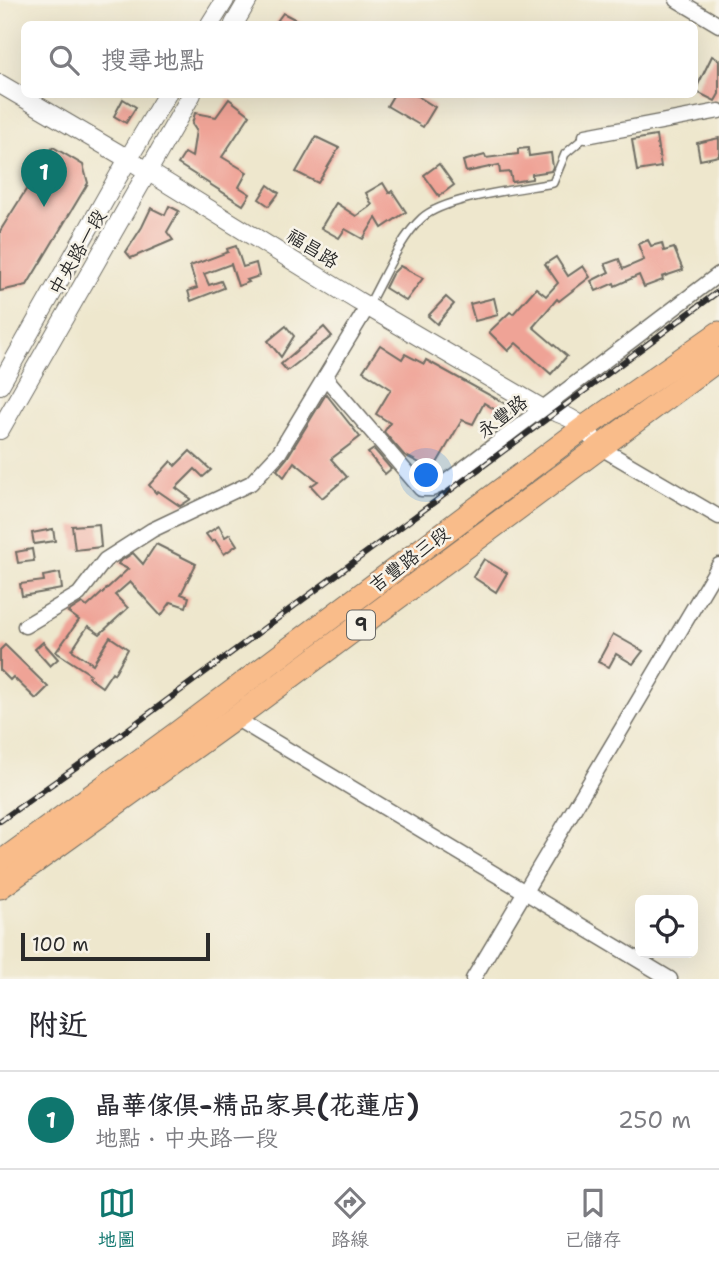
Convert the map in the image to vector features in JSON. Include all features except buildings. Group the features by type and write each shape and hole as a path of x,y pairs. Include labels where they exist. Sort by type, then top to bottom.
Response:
{"main road":[{"name":"吉豐路三段","path":"0,863 585,427 719,333"},
{"name":"吉豐路三段","path":"0,887 235,718 719,359"}],"street":[{"path":"212,21 225,0"},
{"path":"236,21 248,0"},
{"path":"677,0 719,25"},
{"name":"福昌路","path":"0,85 21,97"},
{"name":"福昌路","path":"22,98 148,170 368,306 543,409 556,411 585,427 601,448"},
{"name":"中央路一段","path":"0,385 165,98"},
{"name":"中央路一段","path":"0,430 190,98"},
{"path":"586,136 719,111"},
{"name":"永豐路","path":"325,377 421,489 432,489 443,484 719,274"},
{"path":"25,626 79,594 106,560 152,530 251,483 279,453 368,306"},
{"path":"601,448 719,517"},
{"path":"473,979 719,565"},
{"path":"235,718 670,979"}],"lane":[{"path":"368,306 403,244 423,217 446,205 553,183 565,154 586,136"}],"railway":[{"path":"0,821 100,750 719,291"}],"place":[{"name":"晶華傢俱-精品家具(花蓮店)","path":"44,207"}]}
